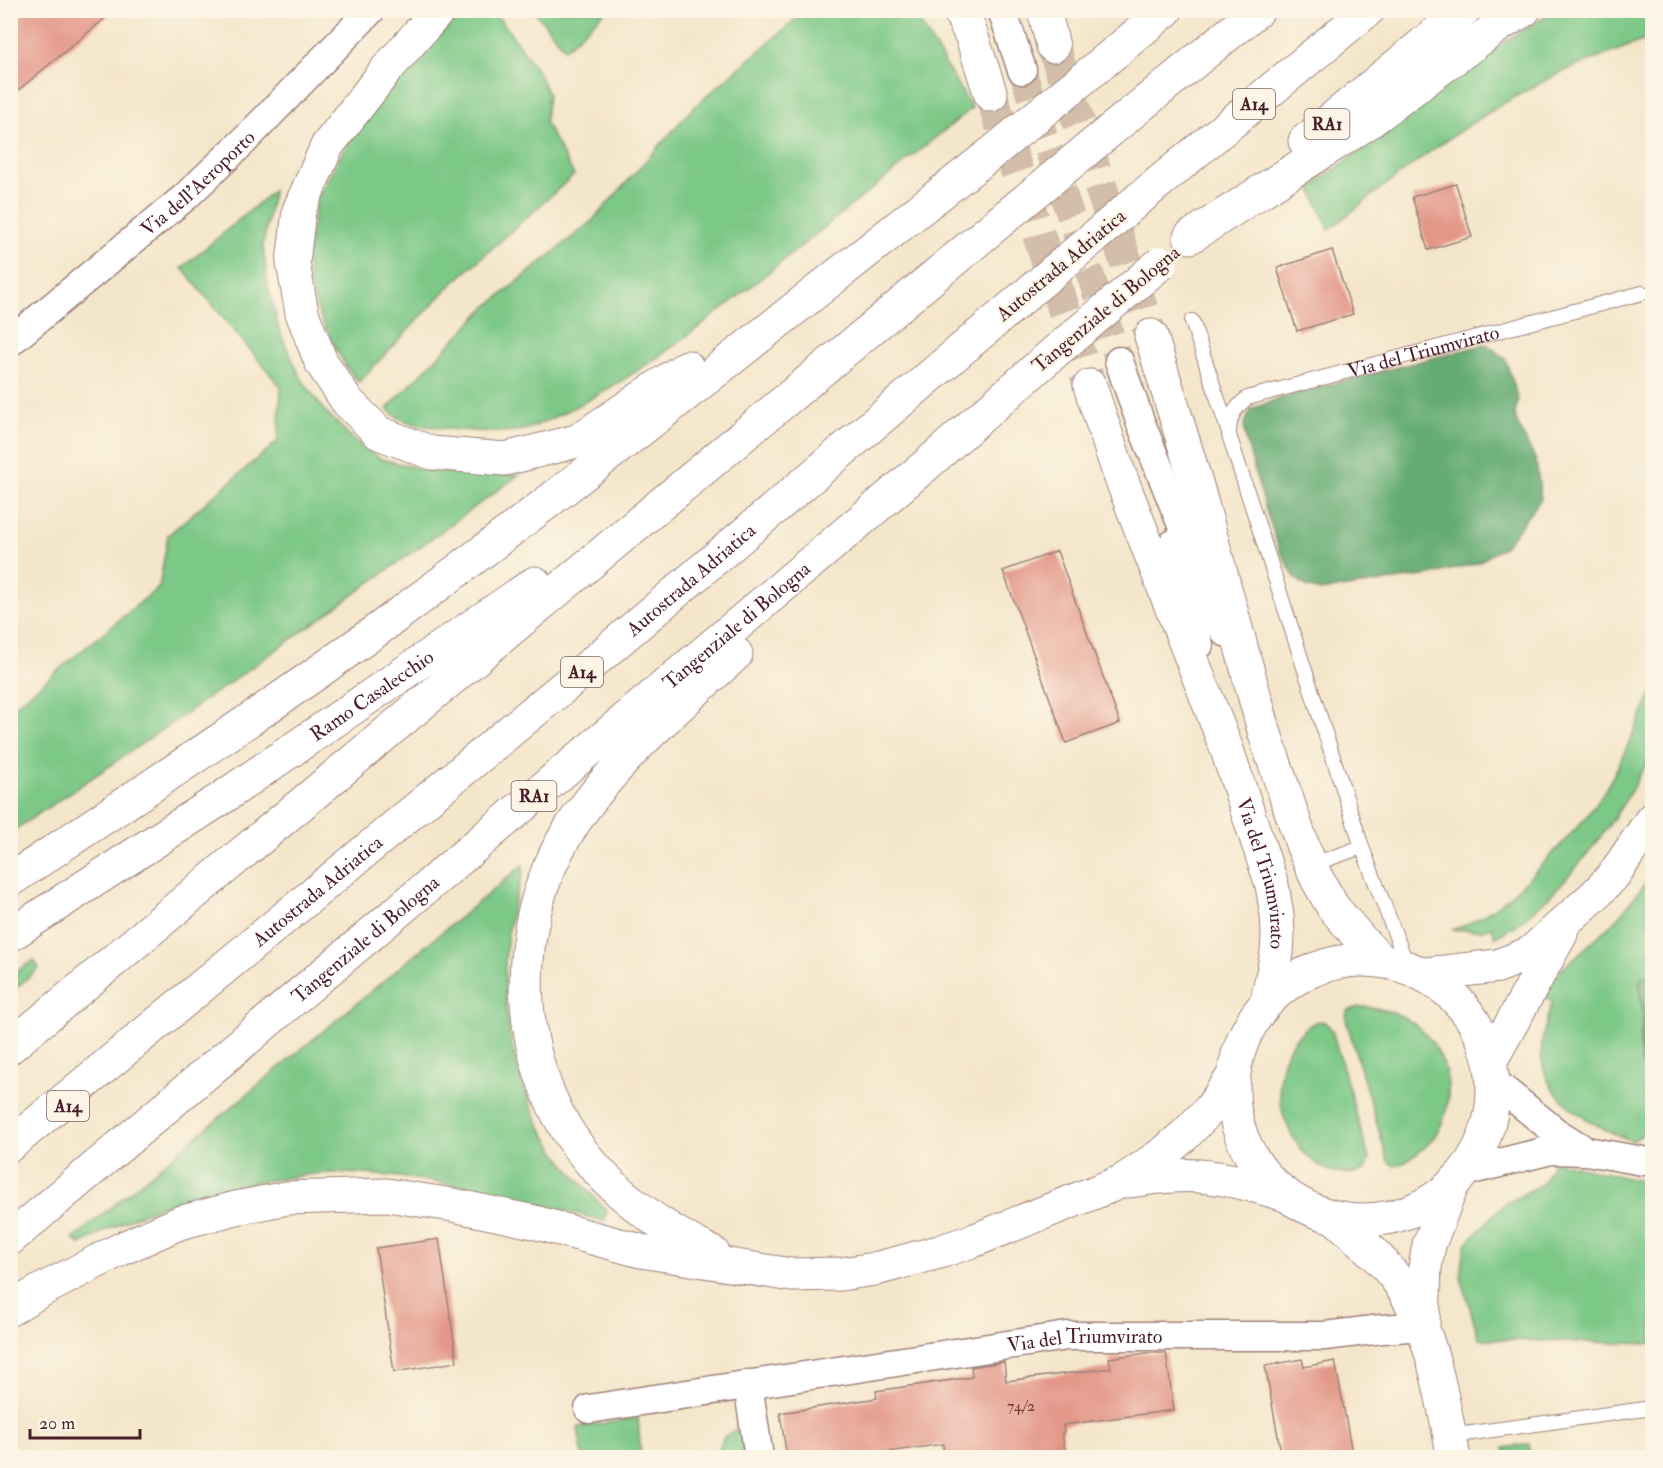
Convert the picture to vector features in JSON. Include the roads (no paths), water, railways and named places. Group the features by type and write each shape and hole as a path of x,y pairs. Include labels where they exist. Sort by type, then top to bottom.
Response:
{"main road":[{"path":"438,10 386,70 327,146 299,210 293,263 302,313 321,362 347,401 379,433 432,453 505,459 578,441 912,216"},
{"path":"1044,10 1053,46"},
{"path":"10,880 165,777 383,626 565,488 912,216 1166,10"},
{"path":"10,1047 1009,213 1258,10"},
{"name":"Autostrada Adriatica","path":"10,1145 590,665 1140,198 1368,10"},
{"name":"Tangenziale di Bologna","path":"10,1239 926,466 1190,237 1464,10"},
{"path":"1190,237 1369,122 1498,26 1524,10"},
{"path":"964,17 991,95"},
{"name":"Via del Triumvirato","path":"1151,336 1197,486 1265,734 1311,866 1333,907 1362,942 1406,968 1444,985 1474,1020 1485,1043 1491,1071"},
{"name":"Via del Triumvirato","path":"1090,386 1119,473 1226,747 1262,851 1276,904 1277,953 1267,1001"},
{"name":"Ramo Casalecchio","path":"10,935 232,791 503,606 728,447"},
{"path":"766,1271 720,1256 686,1240 656,1222 628,1200 601,1174 579,1148 560,1119 537,1059 529,1025 525,981 528,945 536,904 566,836 624,759 748,642 926,466"},
{"path":"1459,1177 1429,1203 1398,1215 1374,1220 1335,1218 1307,1208 1286,1195 1262,1173 1251,1157 1235,1114 1232,1095 1236,1062 1256,1017 1267,1001 1297,977 1315,969 1353,959 1406,968 1498,966 1530,953 1569,920 1613,876 1653,819"},
{"path":"1451,1447 1423,1326 1425,1268 1429,1245 1459,1177 1484,1131 1490,1105 1491,1071 1569,920"},
{"name":"A14","path":"10,1162 126,1050"},
{"path":"10,1309 121,1249 179,1223 236,1208 297,1198 387,1195 453,1205 534,1222 641,1251 792,1275 841,1274 884,1267 939,1252 1123,1181 1164,1153 1187,1133 1211,1108 1233,1076"},
{"path":"1123,1181 1198,1176 1241,1182 1286,1195"},
{"path":"1335,1218 1373,1252 1395,1277 1423,1326"}],"street":[{"name":"Via dell'Aeroporto","path":"10,342 185,197 244,141 371,10"},
{"path":"1002,10 1022,70"},
{"name":"Via del Triumvirato","path":"1119,361 1140,421 1265,734"},
{"name":"Via del Triumvirato","path":"1140,421 1226,747"},
{"path":"1491,1071 1557,1133 1586,1151"},
{"path":"1459,1177 1551,1150 1586,1151 1643,1161"},
{"name":"Via del Triumvirato","path":"589,1408 1067,1336 1089,1334 1325,1336 1423,1326"},
{"path":"748,1384 759,1458"}],"lane":[{"name":"Via del Triumvirato","path":"1229,435 1232,414 1247,398 1642,293"},
{"path":"1192,321 1362,847 1406,968"},
{"path":"1311,866 1362,847"},
{"path":"1451,1447 1653,1408"}],"tunnel":[{"path":"1053,46 1151,336"},
{"path":"1022,70 1119,361"},
{"path":"991,95 1090,386"}]}
